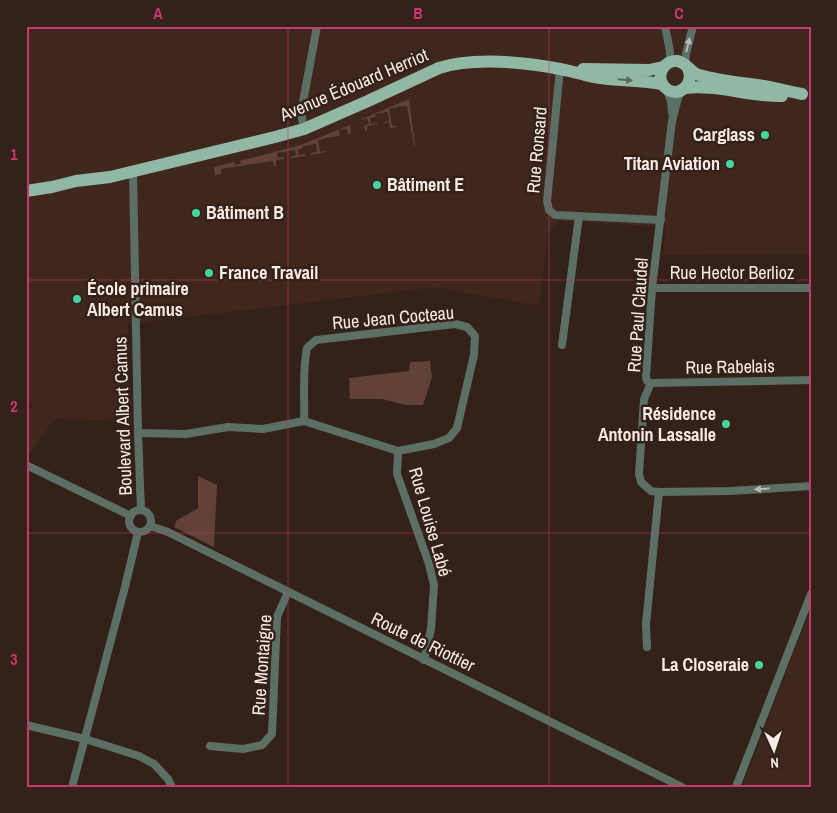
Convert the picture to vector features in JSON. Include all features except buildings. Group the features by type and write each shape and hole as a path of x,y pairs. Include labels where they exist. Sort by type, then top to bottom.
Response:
{"main road":[{"name":"Avenue Édouard Herriot","path":"26,183 52,180 76,181 110,177 304,129 450,64 487,61 514,63 560,69 595,77 650,82 664,86"},
{"path":"678,61 697,74 806,94 775,96 700,86 674,91 664,86 660,75 666,65 678,61"},
{"name":"Avenue Édouard Herriot","path":"560,69 649,70 666,65"},
{"path":"684,89 688,85 690,76 686,66"},
{"name":"Avenue Édouard Herriot","path":"26,191 52,188 76,181"}],"street":[{"path":"304,129 301,113 318,26"},
{"path":"665,26 670,52 666,65"},
{"path":"686,66 686,54 693,26"},
{"name":"Rue Ronsard","path":"560,69 547,201 549,210 555,215 661,220"},
{"name":"Rue Paul Claudel","path":"664,86 671,101 672,121"},
{"name":"Rue Paul Claudel","path":"659,492 651,491 645,486 641,482 639,474 644,398 651,383 647,381 646,376 652,288 672,121 678,98 684,89"},
{"name":"Boulevard Albert Camus","path":"133,171 141,510"},
{"path":"562,345 579,216"},
{"name":"Rue Hector Berlioz","path":"652,288 811,288"},
{"name":"Rue Jean Cocteau","path":"304,421 305,358 307,348 316,340 455,324 467,327 475,336 474,355 457,428 449,438 434,444 398,451"},
{"name":"Rue Rabelais","path":"651,383 811,380"},
{"path":"138,433 186,434 228,426 263,430 304,421 398,451"},
{"name":"Rue Louise Labé","path":"398,451 397,474 429,564 434,585 431,629 424,660"},
{"path":"26,465 131,516"},
{"path":"647,647 646,624 659,492 730,491 811,486"},
{"path":"141,510 150,516 152,523 145,531 138,532 130,526 130,519 135,512 141,510"},
{"name":"Route de Riottier","path":"150,526 168,532 682,787"},
{"path":"72,787 138,532"},
{"name":"Rue Montaigne","path":"210,746 243,749 262,745 272,734 277,617 288,592"},
{"path":"736,787 811,594"},
{"path":"26,725 85,739 139,756 154,764 168,779 172,787"}],"shaded area":[{"path":"26,26 811,26 811,254 663,255 666,227 559,221 548,233 539,306 435,287 146,322 128,322 129,421 54,419 29,456 26,455 26,417 32,406 26,403"},
{"path":"409,99 415,146 407,106 389,109 392,126 397,127 390,128 389,122 384,123 389,121 388,112 375,114 376,117 370,118 371,124 378,124 367,126 367,131 365,131 364,126 369,124 367,118 362,119"},
{"path":"350,125 350,134 348,134 347,129 339,130 340,136 318,140 320,152 326,152 311,155 311,153 317,152 316,144 303,146 303,148 298,150 299,155 305,154 306,156 290,158 296,155 295,150 277,153 278,158 284,157 284,159 276,160 276,166 274,166 273,161 221,169 221,174 215,175 214,167 234,162 235,165 241,164 240,161 301,145"},
{"path":"430,361 432,377 423,405 406,405 382,399 350,399 349,378 409,371 410,362"},
{"path":"198,476 217,485 214,547 174,527 176,521 198,508"},
{"path":"811,608 811,787 742,787"}],"place":[{"name":"Carglass","path":"765,135"},
{"name":"Titan Aviation","path":"730,164"},
{"name":"Bâtiment E","path":"377,185"},
{"name":"Bâtiment B","path":"196,213"},
{"name":"France Travail","path":"209,273"},
{"name":"École primaire Albert Camus","path":"77,299"},
{"name":"Résidence Antonin Lassalle","path":"726,424"},
{"name":"La Closeraie","path":"759,665"}]}
